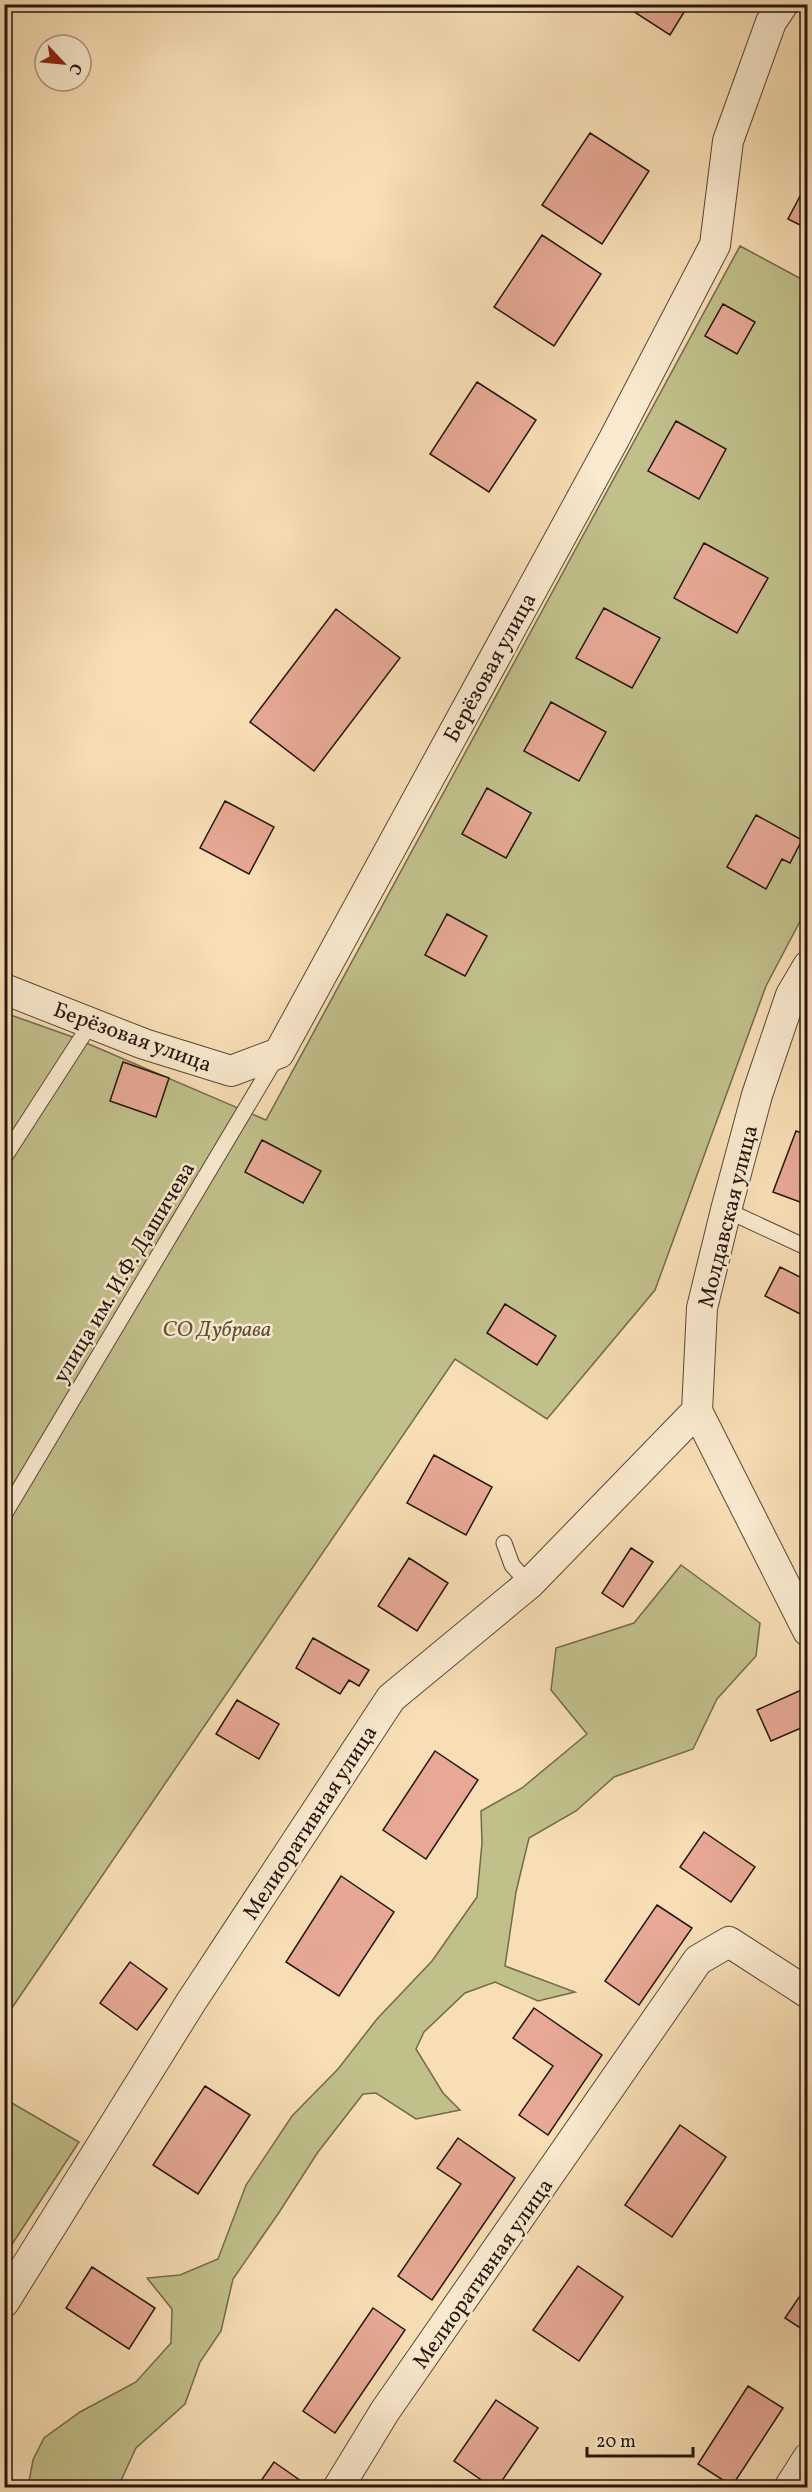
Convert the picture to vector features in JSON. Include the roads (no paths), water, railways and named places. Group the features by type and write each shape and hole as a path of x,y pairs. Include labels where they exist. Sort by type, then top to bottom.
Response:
{"street":[{"name":"Берёзовая улица","path":"4,989 144,1044 231,1071 279,1053 614,441 715,245 728,141 771,22 783,4"},
{"name":"Молдавская улица","path":"807,966 791,995 757,1095 726,1210 702,1308 697,1411 807,1631"},
{"name":"Мелиоративная улица","path":"4,2302 191,2001 391,1698 529,1584 697,1411"},
{"name":"Мелиоративная улица","path":"338,2487 386,2411 698,1960 729,1942 807,1994"},
{"path":"789,2487 807,2458"}],"lane":[{"path":"4,1158 91,1023"},
{"name":"улица им. И.Ф. Дашичева","path":"4,1515 279,1053"},
{"path":"726,1210 807,1248"},
{"path":"504,1543 512,1565 529,1584"}],"park label":[{"name":"СО Дубрава","path":"217,1328"}]}
